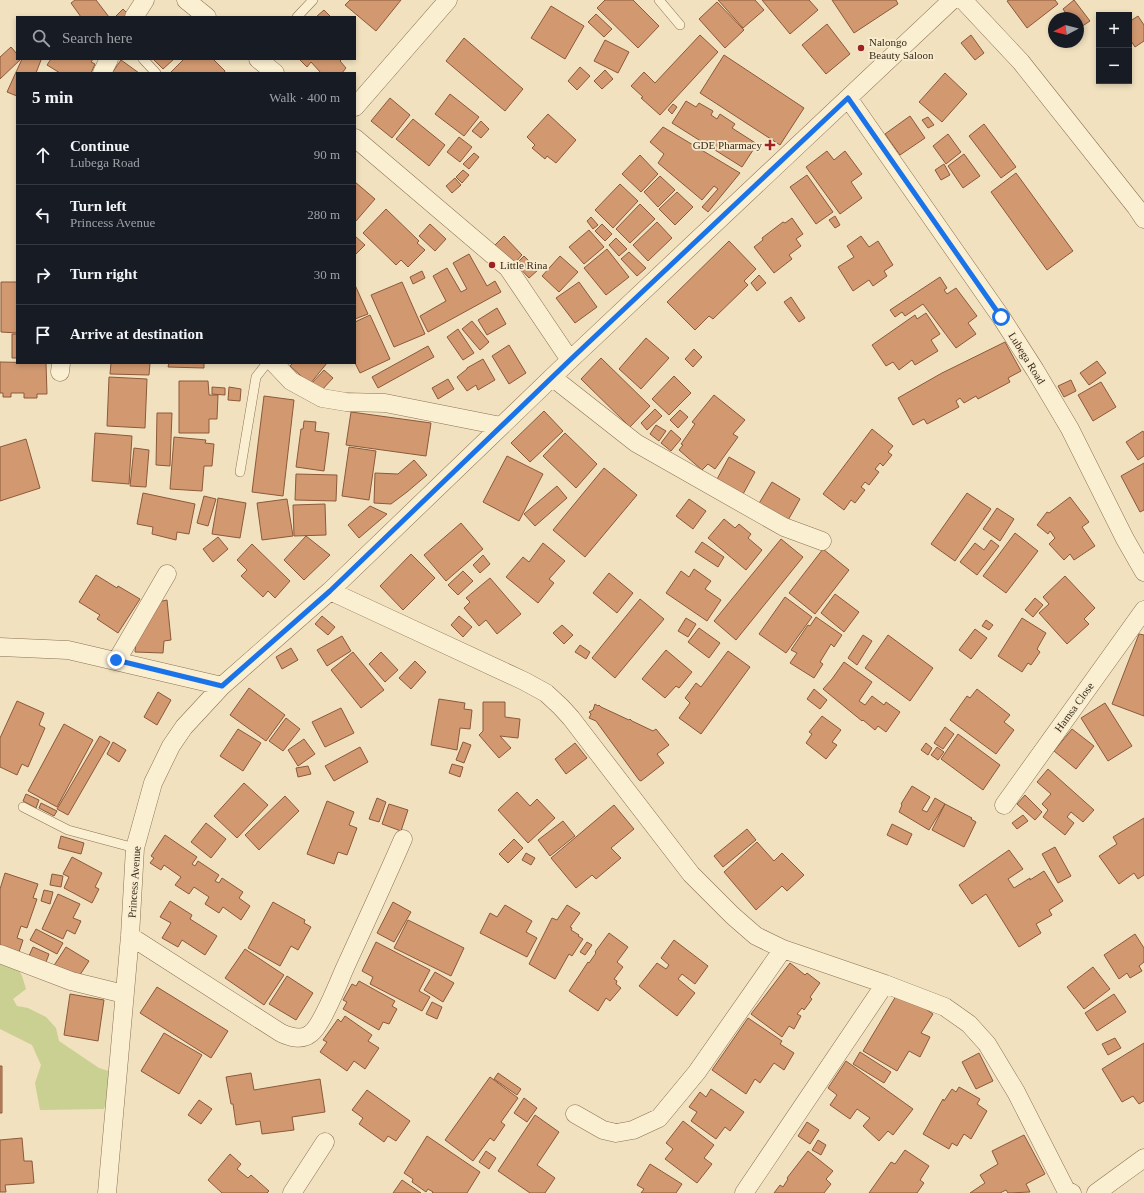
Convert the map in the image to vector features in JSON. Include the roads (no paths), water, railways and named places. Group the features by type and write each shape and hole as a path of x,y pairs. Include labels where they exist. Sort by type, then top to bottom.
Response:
{"street":[{"path":"135,16 145,0"},
{"path":"186,0 206,16"},
{"path":"356,106 448,0"},
{"name":"Princess Avenue","path":"107,1193 130,936 135,848 153,784 171,746 184,727 222,686 330,591 552,377 952,0"},
{"path":"963,0 1021,62 1144,219"},
{"path":"102,72 108,60"},
{"path":"259,60 274,72"},
{"name":"Lubega Road","path":"848,98 1001,317 1035,370 1070,429 1125,539 1144,572"},
{"path":"356,139 508,268 570,360"},
{"path":"275,364 291,381 322,398 346,402 385,403 501,426"},
{"path":"552,377 636,443 784,527 822,542"},
{"path":"116,660 167,574"},
{"path":"330,591 546,693 571,718 691,874 733,916 756,936 783,949 885,984 945,1007 969,1024 987,1044 1016,1092 1066,1190 1072,1193"},
{"name":"Hamsa Close","path":"1004,805 1144,610"},
{"path":"0,647 68,650 222,686"},
{"path":"130,936 281,1034 290,1038 304,1037 310,1034 317,1026 332,999 403,839"},
{"path":"575,1114 603,1130 616,1133 633,1130 660,1118 697,1072 783,949"},
{"path":"0,954 71,981 124,994"},
{"path":"744,1193 885,984"},
{"path":"292,1193 325,1142"},
{"path":"1096,1193 1144,1158"}],"lane":[{"path":"298,16 313,0"},
{"path":"659,0 680,25"},
{"path":"143,60 155,72"},
{"path":"240,472 256,377 267,364"},
{"path":"23,807 68,830 135,848"}],"place":[{"name":"Nalongo Beauty Saloon","path":"861,48"},
{"name":"GDE Pharmacy","path":"770,145"},
{"name":"Little Rina","path":"492,265"}]}
